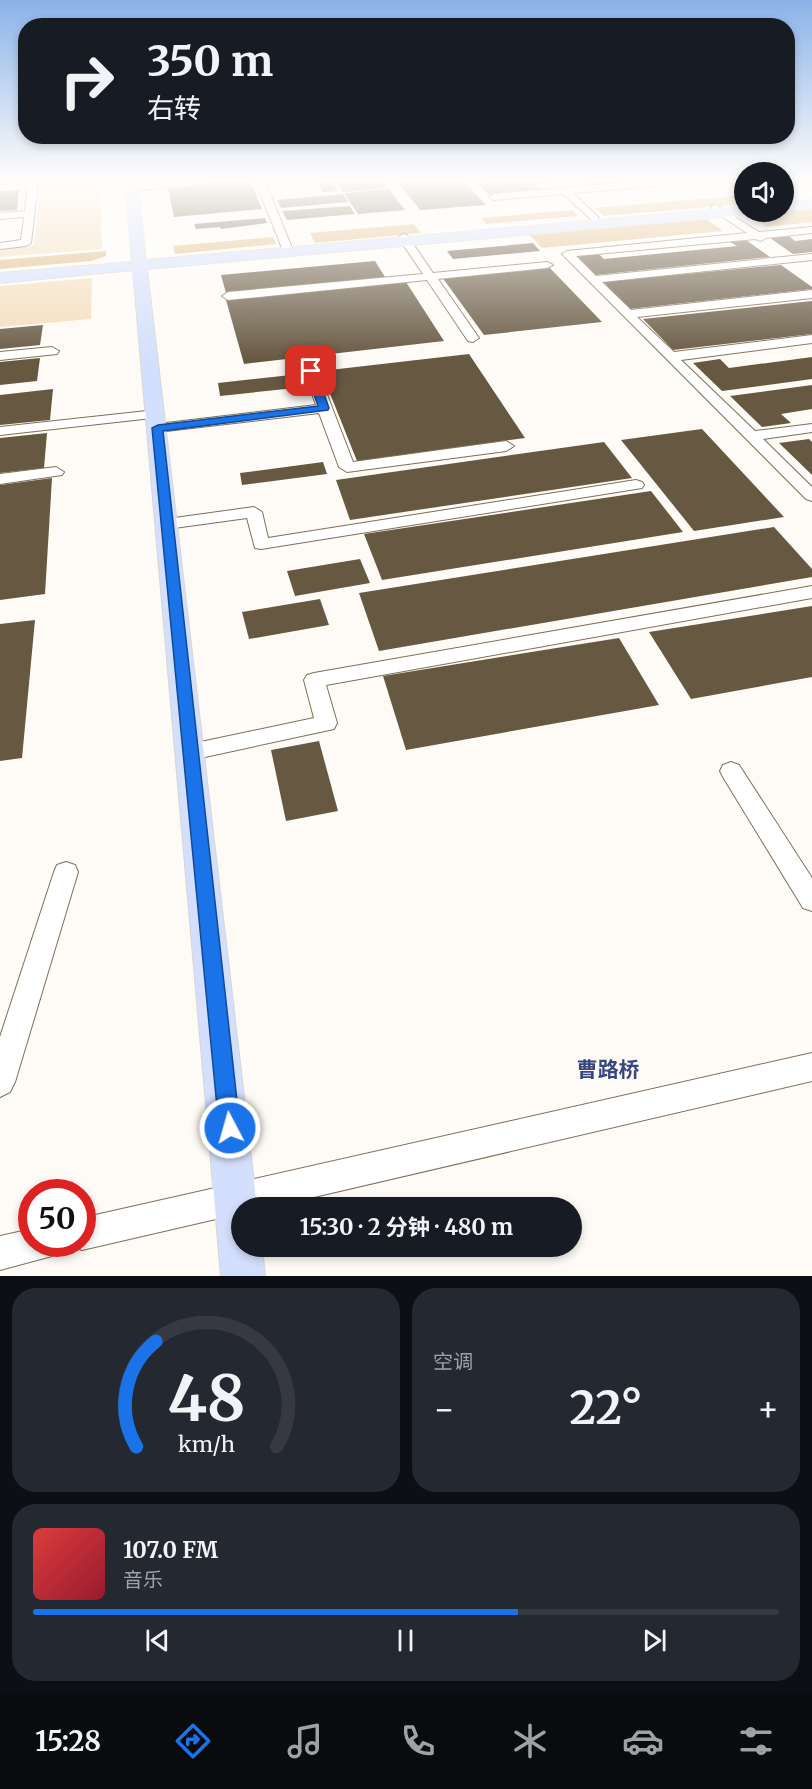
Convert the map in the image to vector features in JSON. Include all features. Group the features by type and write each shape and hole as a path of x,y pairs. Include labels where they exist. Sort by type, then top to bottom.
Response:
{"main road":[{"path":"138,241 237,1197"},
{"path":"0,279 287,248 396,241"},
{"path":"0,273 140,264 398,241"},
{"path":"242,1257 243,1276"}],"street":[{"path":"0,246 26,243 26,241"},
{"path":"284,241 287,248"},
{"path":"404,241 473,338"},
{"path":"710,241 567,254 812,496"},
{"path":"765,241 805,268"},
{"path":"593,280 812,257"},
{"path":"228,296 547,265"},
{"path":"627,314 812,294"},
{"path":"670,357 812,339"},
{"path":"0,357 52,351"},
{"path":"311,371 347,467 506,446"},
{"path":"0,431 324,408"},
{"path":"751,436 812,428"},
{"path":"0,479 56,472"},
{"path":"167,524 254,512 261,544 636,485"},
{"path":"191,752 326,723 314,680 812,592"},
{"path":"731,771 812,900"},
{"path":"0,1082 66,872"},
{"path":"246,1197 812,1067"},
{"path":"96,1231 231,1200"},
{"path":"0,1253 18,1249"}],"shaded area":[{"path":"34,241 102,241 102,249 0,257 0,248 34,245"},
{"path":"234,241 275,241 276,244 175,254 173,246"},
{"path":"314,241 341,241 315,243"},
{"path":"535,241 621,241 542,248"},
{"path":"106,251 106,256 91,261 0,269 0,260"},
{"path":"92,278 91,319 0,327 0,286"}],"building":[{"path":"747,241 770,257 595,275 576,256 599,254 604,259 737,246 730,242"},
{"path":"774,241 812,241 812,252 793,254"},
{"path":"533,243 540,251 453,259 447,251"},
{"path":"375,261 385,277 226,293 221,275"},
{"path":"781,265 812,289 629,309 603,282"},
{"path":"548,266 602,322 484,335 442,277"},
{"path":"406,282 444,341 244,364 226,300"},
{"path":"812,301 812,334 673,350 643,319"},
{"path":"43,325 40,345 0,349 0,329"},
{"path":"469,354 525,438 357,461 321,371"},
{"path":"812,357 812,379 722,391 693,363 720,359 729,368"},
{"path":"40,358 37,381 0,385 0,362"},
{"path":"291,375 295,388 220,396 218,383"},
{"path":"812,385 812,409 781,414 791,423 762,427 730,396"},
{"path":"53,389 50,420 0,425 0,395"},
{"path":"702,429 784,517 694,531 621,440"},
{"path":"47,433 44,468 0,473 0,438"},
{"path":"809,439 812,442 812,475 779,443"},
{"path":"604,442 632,478 350,520 336,480"},
{"path":"323,462 327,474 242,485 240,473"},
{"path":"52,478 45,594 0,600 0,485"},
{"path":"651,491 683,532 382,580 364,534"},
{"path":"774,527 812,569 812,577 379,651 359,593"},
{"path":"360,559 370,583 295,596 287,571"},
{"path":"320,599 329,625 249,639 242,612"},
{"path":"812,606 812,677 691,699 649,632"},
{"path":"35,620 22,758 0,761 0,624"},
{"path":"619,638 659,705 406,750 383,676"},
{"path":"319,741 338,811 286,821 271,750"}],"district":[{"name":"曹路桥","path":"608,1070"}],"route":[{"path":"230,1128 158,428 324,408 311,371"}]}
